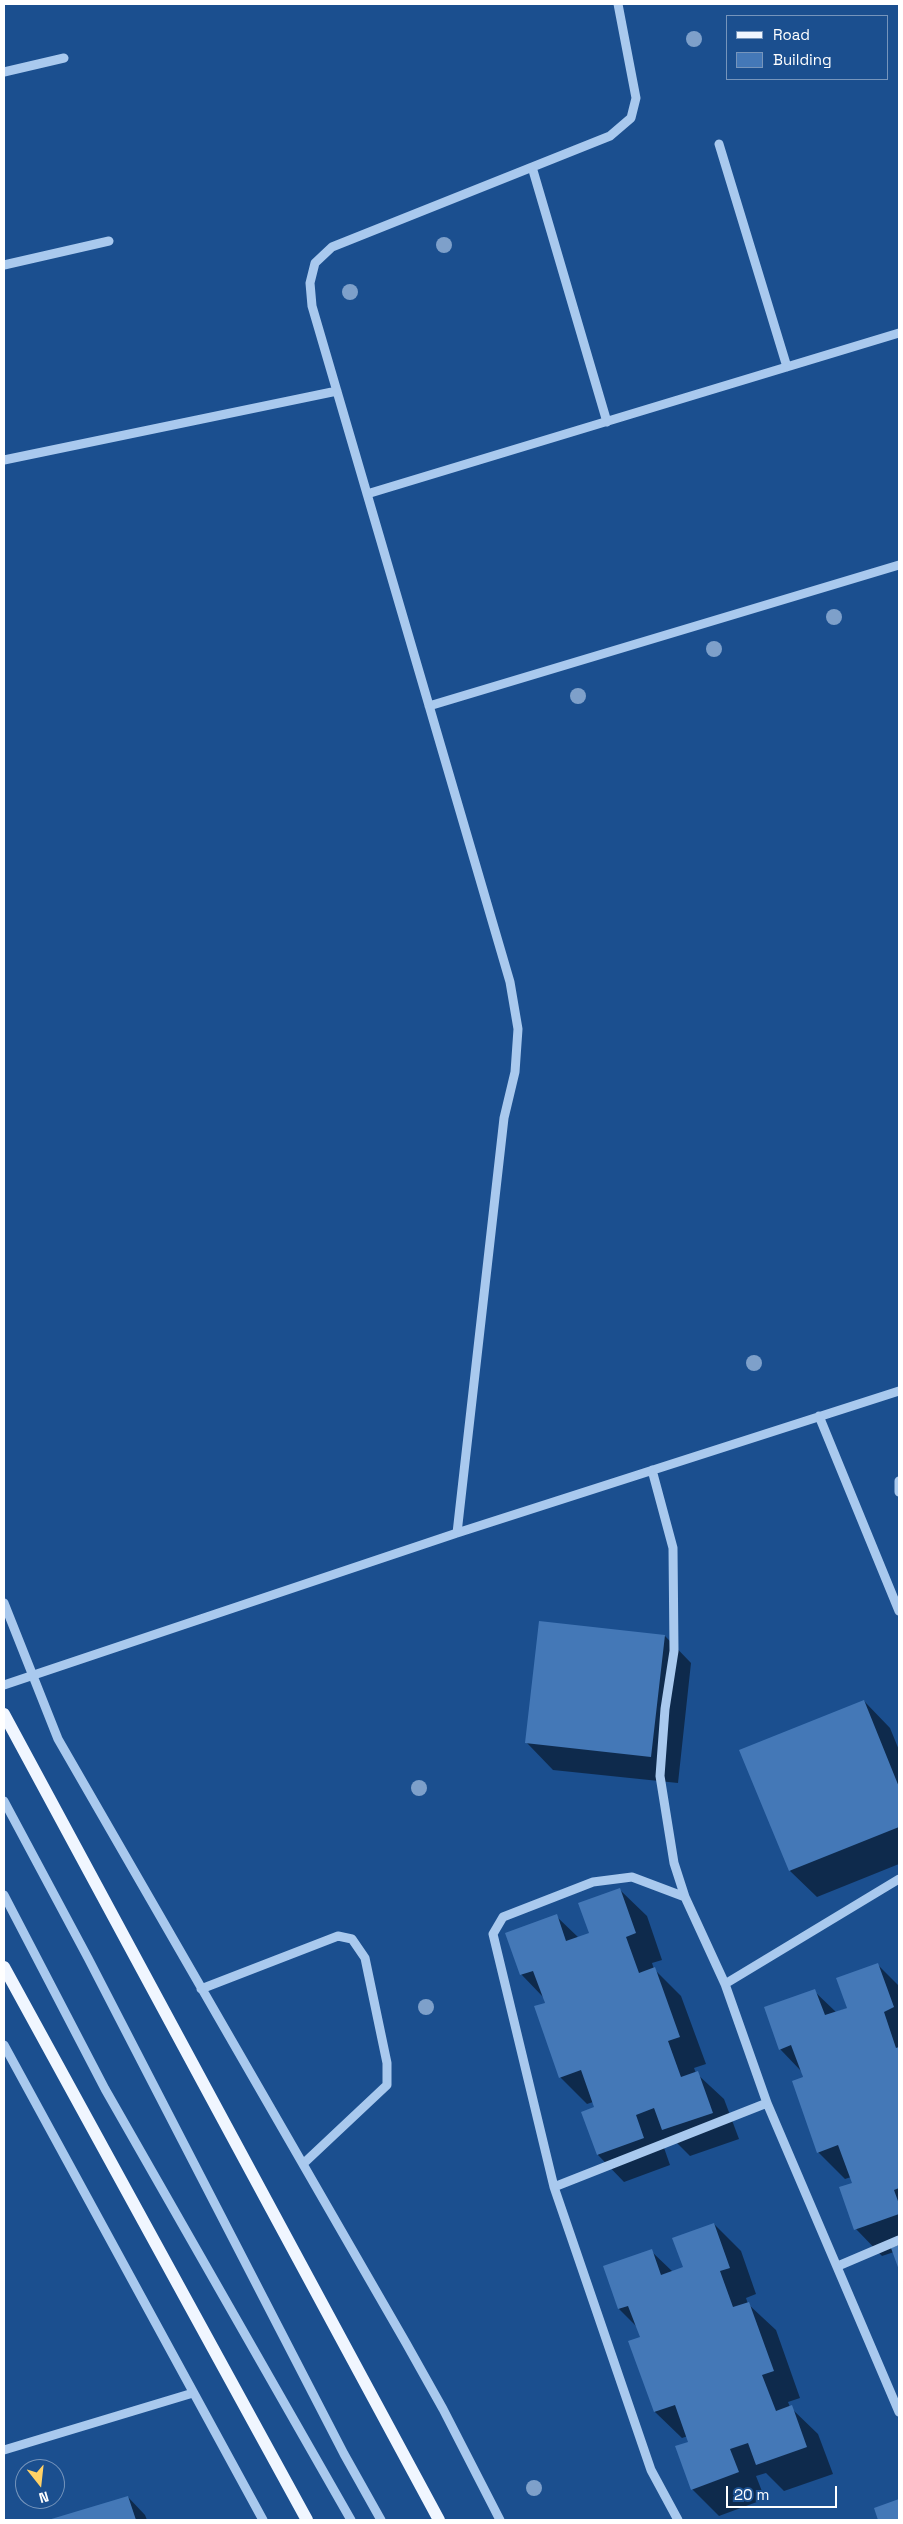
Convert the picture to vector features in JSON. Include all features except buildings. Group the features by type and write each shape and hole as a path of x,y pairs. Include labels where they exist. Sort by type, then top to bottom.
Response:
{"main road":[{"path":"4,1714 439,2520"},
{"path":"4,1967 307,2520"}],"street":[{"path":"457,1533 504,1118 515,1072 518,1028 510,982 312,306 310,283 315,263 332,247 610,136 631,118 636,98 618,4"},
{"path":"4,72 64,58"},
{"path":"718,144 787,367"},
{"path":"532,167 607,422"},
{"path":"4,265 109,241"},
{"path":"367,494 899,333"},
{"path":"4,460 337,391"},
{"path":"429,706 899,565"},
{"path":"4,1685 457,1533 899,1391"},
{"path":"819,1416 899,1611"},
{"path":"652,1470 673,1548 674,1651 665,1709 660,1776 674,1863 685,1896 725,1984 767,2103 899,2412"},
{"path":"899,1481 899,1492"},
{"path":"4,1603 31,1676 58,1739 443,2409 500,2520"},
{"path":"4,1801 120,2019 344,2454 381,2520"},
{"path":"678,2520 651,2470 554,2188 493,1934 504,1917 593,1882 632,1877 685,1896"},
{"path":"725,1984 899,1879"},
{"path":"4,1896 105,2089 351,2520"},
{"path":"201,1988 338,1936 352,1940 365,1958 386,2063 387,2085 303,2164"},
{"path":"4,2046 263,2520"},
{"path":"554,2188 767,2103"},
{"path":"838,2266 899,2240"},
{"path":"4,2450 194,2393"}]}
